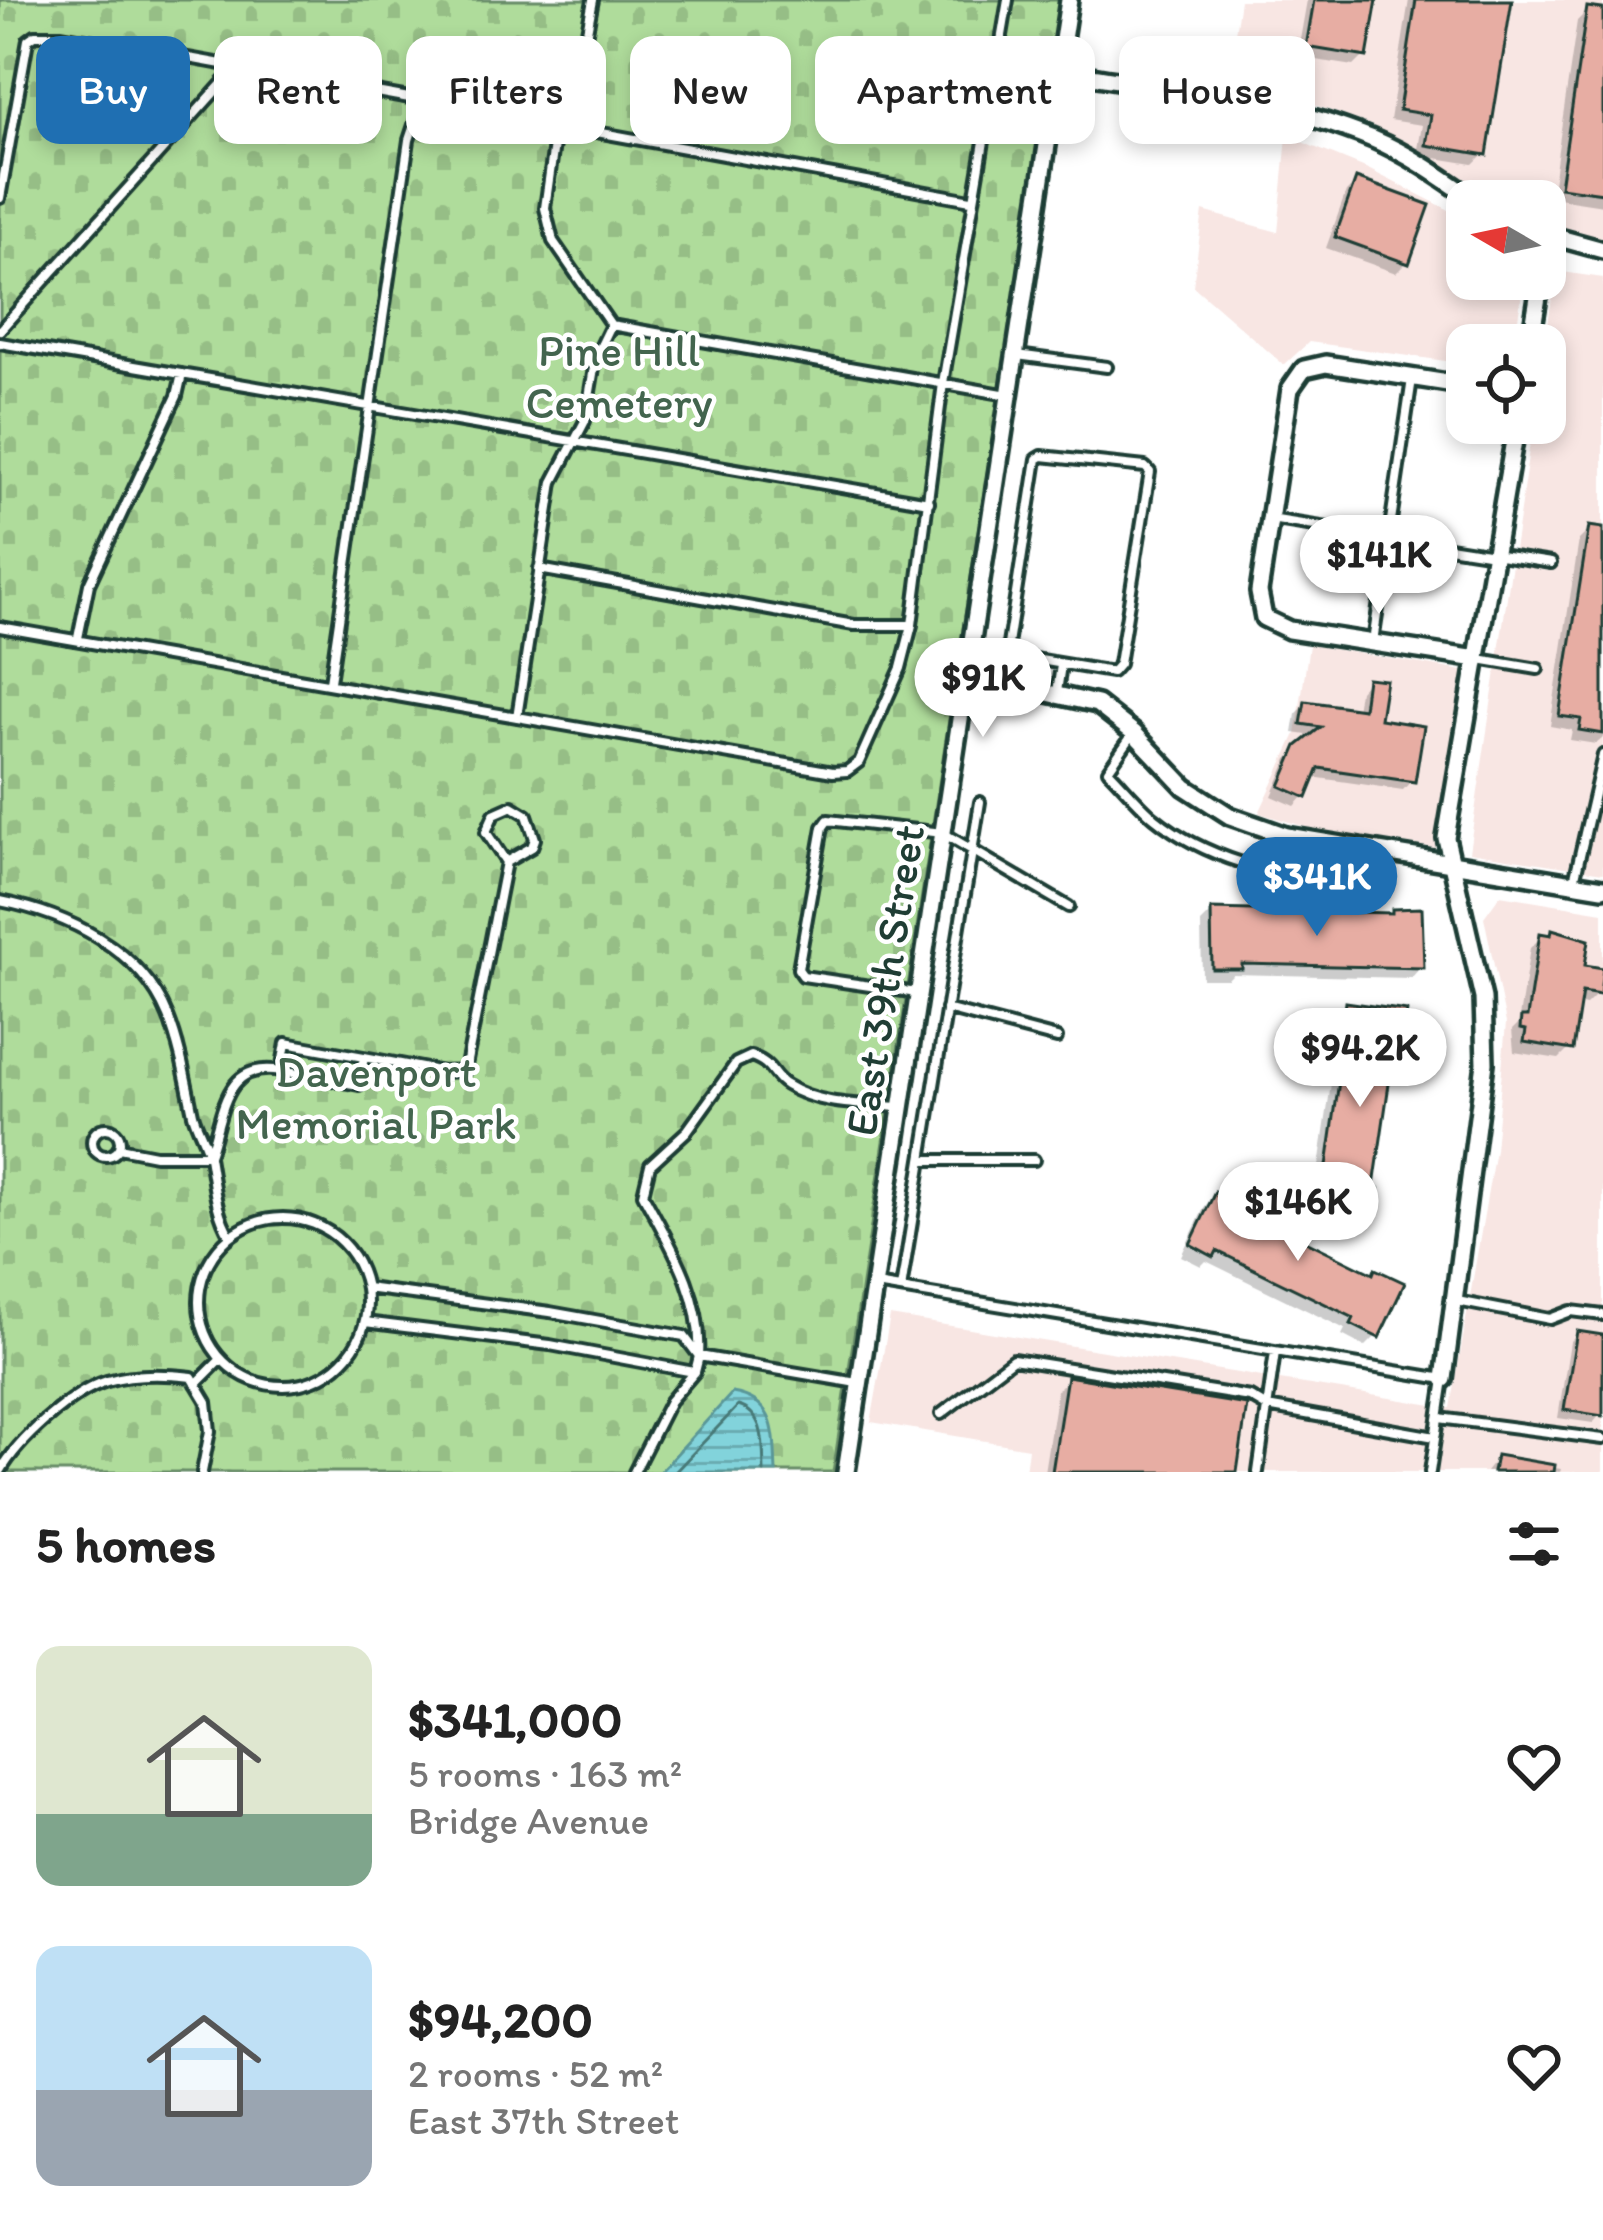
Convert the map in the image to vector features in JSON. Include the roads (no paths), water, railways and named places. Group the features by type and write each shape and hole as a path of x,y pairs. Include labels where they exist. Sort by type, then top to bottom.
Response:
{"street":[{"name":"East 39th Street","path":"1063,36 1069,0"},
{"path":"1095,76 1265,104 1310,117 1376,140 1446,180"},
{"name":"East 39th Street","path":"846,1472 1047,144"},
{"path":"1566,244 1603,250"},
{"path":"1446,383 1325,364 1304,369 1290,389 1259,592 1264,618 1288,630 1477,659"},
{"path":"1444,1379 1485,1063 1484,998 1446,838 1513,444"},
{"path":"967,675 1097,704 1134,733 1185,787 1230,816 1288,836 1603,888"}],"lane":[{"path":"586,36 593,0"},
{"path":"0,626 847,771 860,762 901,668 912,625 943,383 1008,0"},
{"path":"0,198 28,40 35,35 62,35 214,62"},
{"path":"0,330 214,93"},
{"path":"606,132 972,200"},
{"path":"330,682 409,144"},
{"path":"554,144 545,208 553,241 611,325 1009,395"},
{"path":"518,716 553,482 585,421 596,356 611,325"},
{"path":"0,344 929,502"},
{"path":"1015,355 1107,367"},
{"path":"78,638 89,584 177,396 182,374"},
{"path":"1373,642 1412,378"},
{"path":"1037,459 1144,467 1150,472 1119,664 1112,672 1061,665 1007,651 1037,459"},
{"path":"1270,519 1551,563"},
{"path":"539,568 854,626 912,625"},
{"path":"1477,659 1538,668"},
{"path":"1057,692 1061,665"},
{"path":"1134,733 1108,770 1155,818 1195,844 1227,860 1342,885 1349,883 1353,850"},
{"path":"1574,883 1603,754"},
{"path":"901,1289 980,802"},
{"path":"281,1071 286,1043 443,1072 465,1071 506,862 532,847 535,839 527,814 512,806 494,814 486,832 506,862"},
{"path":"919,993 803,976 798,969 828,820 943,833 1070,907"},
{"path":"0,902 29,907 75,925 116,948 147,980 168,1014 195,1121 209,1155 211,1183 230,1236"},
{"path":"946,1009 1057,1038"},
{"path":"634,1472 670,1401 695,1372 701,1328 681,1265 644,1194 650,1166 687,1131 736,1063 751,1056 768,1062 783,1084 825,1101 901,1107"},
{"path":"209,1155 227,1094 241,1075 259,1067 359,1085 364,1057"},
{"path":"119,1148 155,1155 209,1155"},
{"path":"922,1160 1034,1160"},
{"path":"276,1218 311,1222 335,1235 358,1262 366,1288 365,1322 348,1356 329,1374 302,1385 272,1387 244,1378 220,1360 206,1339 198,1310 201,1278 230,1236 276,1218"},
{"path":"874,1284 1444,1379 1430,1472"},
{"path":"366,1288 550,1312 684,1336 699,1356 860,1383"},
{"path":"1455,1301 1550,1319 1571,1311 1603,1315"},
{"path":"365,1322 550,1346 695,1372"},
{"path":"1258,1472 1276,1352"},
{"path":"941,1414 1013,1359 1250,1397 1268,1407 1436,1437"},
{"path":"195,1385 220,1360"},
{"path":"0,1472 13,1452 67,1403 106,1381 168,1374 192,1377 207,1402 210,1431 202,1472"},
{"path":"1438,1418 1603,1439"},
{"path":"0,1448 13,1452"}],"water":[{"path":"732,1393 758,1403 765,1411 773,1432 776,1472 660,1472"}],"park label":[{"name":"Pine Hill Cemetery","path":"619,376"},
{"name":"Davenport Memorial Park","path":"376,1097"}]}
